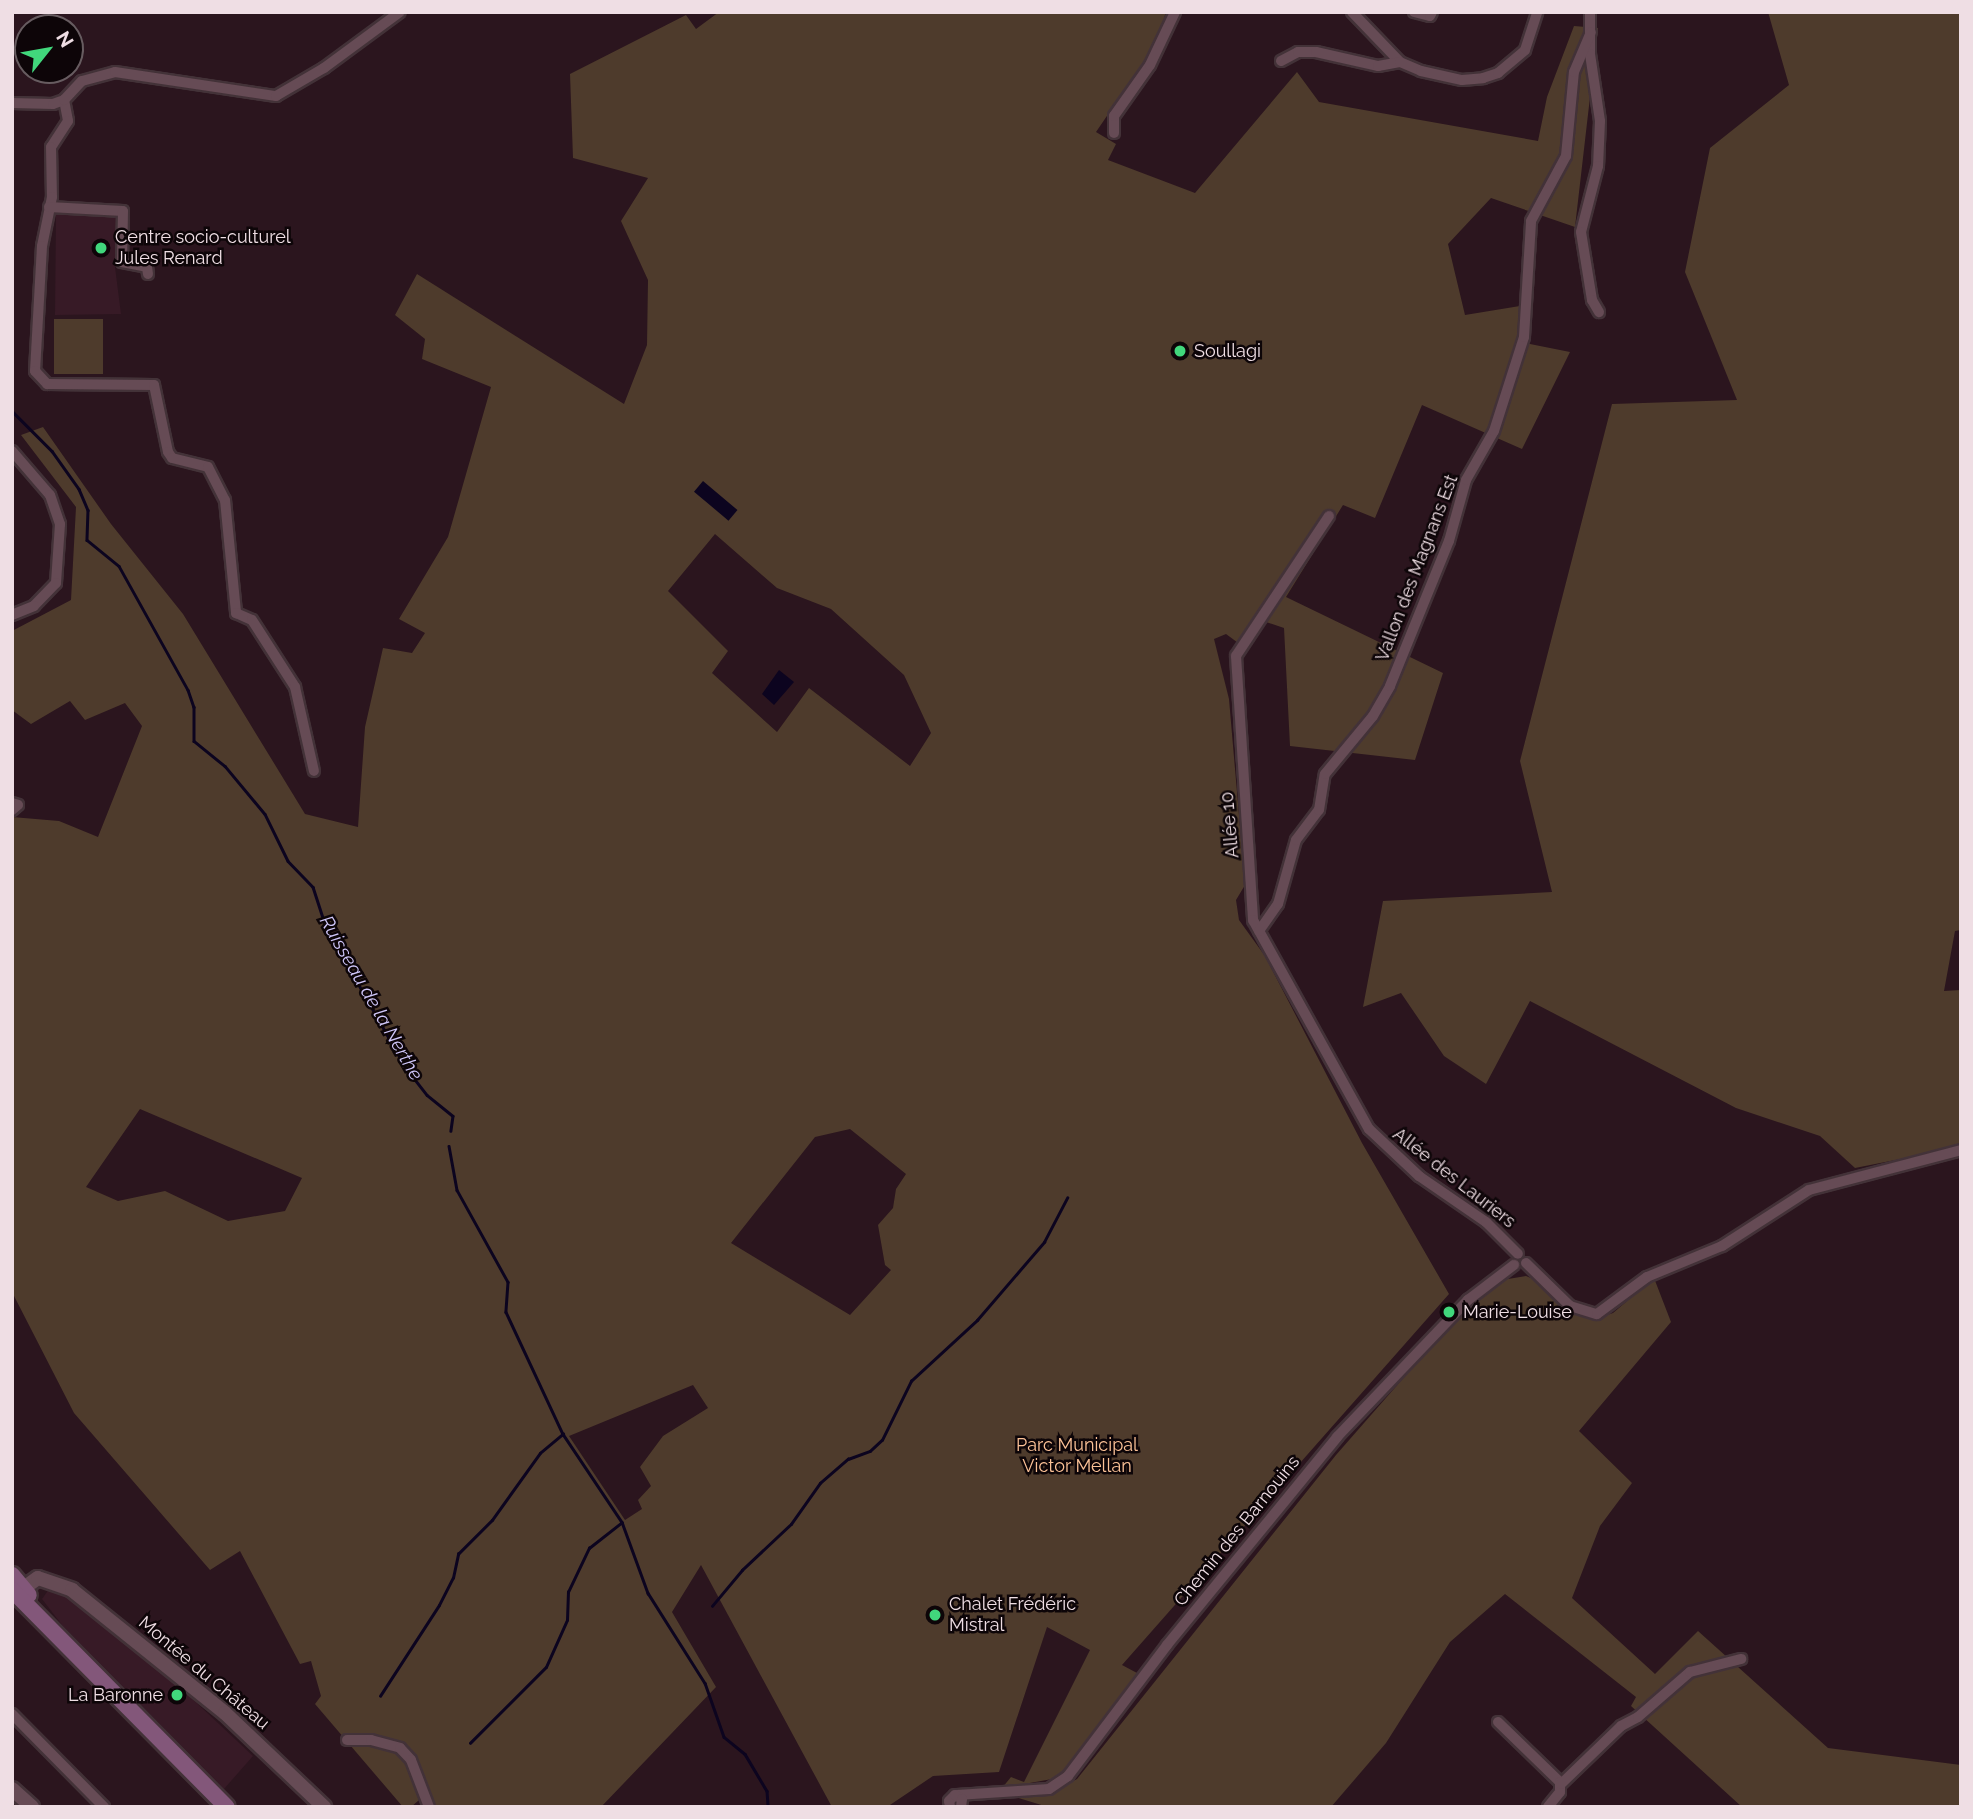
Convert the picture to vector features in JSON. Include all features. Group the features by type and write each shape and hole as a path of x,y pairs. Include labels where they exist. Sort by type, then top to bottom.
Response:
{"main road":[{"path":"12,1575 22,1593 155,1735 227,1807"}],"street":[{"path":"12,103 53,104 64,100 82,81 115,72 276,96 335,61 400,12"},
{"path":"1114,133 1114,116 1150,65 1175,12"},
{"path":"1352,12 1400,62 1421,71 1462,80 1498,73 1525,50 1537,12"},
{"path":"1414,12 1430,16 1432,12"},
{"path":"1590,12 1600,121 1598,166 1581,232 1592,300 1599,312"},
{"name":"Vallon des Magnans Est","path":"1259,931 1278,904 1296,839 1319,810 1325,774 1373,716 1396,673 1449,541 1466,480 1494,431 1524,337 1531,221 1566,156 1574,72 1591,32"},
{"path":"1282,61 1298,52 1317,52 1378,66 1400,62"},
{"path":"64,100 68,121 51,147 49,207 37,319 38,379 47,384 154,385 168,452 173,458 208,467 225,500 236,612 252,620 295,687 314,771"},
{"path":"49,207 123,211 122,262 147,267 148,274"},
{"path":"12,451 50,495 60,524 56,583 34,606 12,615"},
{"name":"Allée 10","path":"1329,516 1236,656 1251,849 1251,909 1259,931 1368,1129"},
{"name":"Allée des Lauriers","path":"1368,1129 1419,1176 1486,1222 1519,1261"},
{"path":"1519,1261 1570,1306 1597,1314 1647,1277 1722,1245 1809,1190 1961,1150"},
{"name":"Chemin des Barnouins","path":"955,1804 985,1793 1049,1789 1068,1776 1167,1645 1337,1437 1468,1300 1519,1261"},
{"name":"Montée du Château","path":"22,1593 51,1580 72,1590 154,1654 324,1807"},
{"path":"1548,1807 1561,1784 1620,1726 1638,1717 1690,1672 1741,1659"},
{"path":"12,1714 104,1807"},
{"path":"1497,1722 1561,1784"},
{"path":"347,1740 371,1740 400,1748 411,1760 429,1807"},
{"path":"12,1789 32,1807"}],"shaded area":[{"path":"116,212 120,217 115,267 121,314 55,315 56,214"},
{"path":"703,481 737,510 728,521 694,492"},
{"path":"779,670 794,682 774,705 762,694"},
{"path":"52,1585 134,1644 253,1756 224,1789 62,1625 42,1599"}],"green space":[{"name":"Parc Municipal Victor Mellan","path":"719,12 1166,12 1156,44 1096,132 1116,144 1108,160 1195,193 1297,72 1319,102 1538,141 1547,97 1574,26 1598,28 1575,227 1491,198 1448,244 1465,315 1532,304 1525,343 1570,352 1522,449 1422,405 1375,518 1343,505 1286,597 1443,673 1415,760 1290,746 1284,628 1266,622 1245,648 1226,634 1214,639 1229,699 1245,885 1236,900 1239,920 1265,956 1362,1143 1449,1294 1122,1665 1137,1673 1069,1767 1052,1779 1002,1788 1011,1777 1024,1782 1090,1650 1047,1627 999,1772 933,1776 887,1807 832,1807 701,1565 672,1612 716,1687 601,1807 437,1807 426,1794 411,1807 403,1807 315,1704 321,1696 311,1661 300,1664 240,1551 210,1570 74,1413 12,1292 12,817 59,821 98,837 142,726 125,703 85,720 70,701 31,724 12,710 12,631 71,600 76,507 21,435 43,427 111,524 183,614 305,814 358,827 365,727 383,648 412,653 425,633 399,619 448,537 491,387 422,359 425,339 395,315 417,274 624,404 647,345 648,280 621,221 648,178 573,158 570,74 686,15 696,29","holes":["715,534 777,588 831,609 904,675 931,733 910,766 809,688 777,732 712,673 728,651 668,591","140,1109 302,1178 285,1211 228,1221 165,1191 118,1201 86,1187","850,1129 906,1174 896,1189 893,1208 878,1225 885,1265 891,1270 850,1315 731,1243 815,1137","693,1385 708,1408 663,1436 640,1467 651,1486 638,1500 642,1509 625,1520 569,1436"]},
{"path":"1768,12 1961,12 1961,930 1955,931 1944,991 1961,990 1961,1147 1855,1168 1820,1136 1736,1108 1530,1001 1486,1084 1444,1056 1401,993 1363,1007 1383,901 1552,892 1520,761 1612,404 1737,400 1685,272 1710,148 1789,85"},
{"path":"54,319 103,319 103,374 54,374"},
{"path":"1526,1276 1538,1281 1572,1314 1595,1319 1613,1313 1654,1278 1671,1322 1579,1431 1632,1483 1600,1526 1572,1598 1655,1674 1698,1631 1828,1748 1961,1765 1961,1807 1742,1807 1631,1706 1636,1697 1505,1594 1450,1642 1386,1743 1331,1807 1048,1807 1015,1797 1049,1794 1077,1779 1336,1455 1441,1335 1502,1280"}],"waterway":[{"name":"Ruisseau de la Nerthe","path":"12,411 52,451 79,489 88,510 87,540 119,566 188,690 194,707 194,741 225,766 265,814 288,861 313,887 326,927 406,1068 427,1095 453,1116 451,1131"},
{"name":"Ruisseau de la Nerthe","path":"449,1146 457,1190 508,1282 506,1312 563,1434 622,1522 648,1593 705,1683 724,1737 745,1754 767,1791 768,1807"},
{"path":"712,1606 742,1570 791,1524 820,1483 848,1459 870,1451 882,1440 911,1381 977,1320 1044,1242 1067,1198"},
{"path":"380,1696 439,1605 453,1578 458,1554 492,1520 540,1453 563,1434"},
{"path":"470,1743 546,1667 567,1620 568,1592 589,1548 621,1523"}],"place":[{"name":"Centre socio-culturel Jules Renard","path":"101,248"},
{"name":"Soullagi","path":"1180,351"},
{"name":"Marie-Louise","path":"1449,1312"},
{"name":"Chalet Frédéric Mistral","path":"935,1615"},
{"name":"La Baronne","path":"177,1695"}]}
